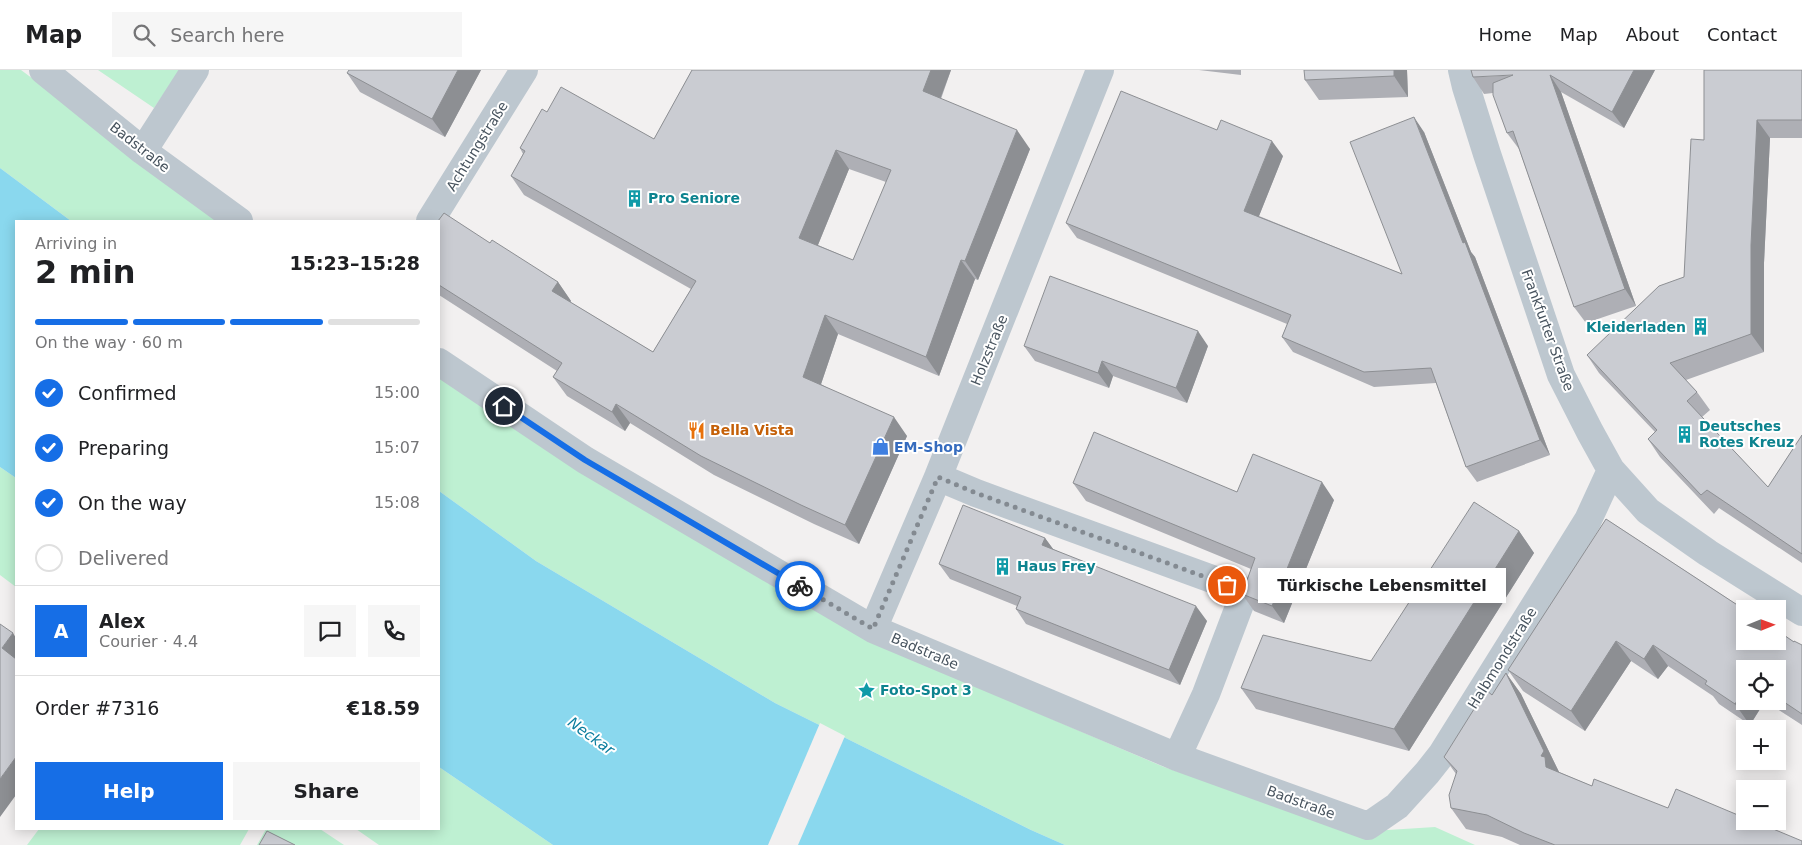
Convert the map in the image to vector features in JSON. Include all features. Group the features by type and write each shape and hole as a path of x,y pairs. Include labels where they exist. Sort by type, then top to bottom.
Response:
{"street":[{"name":"Badstraße","path":"43,70 143,151 238,220"},
{"path":"143,151 195,70"},
{"name":"Achtungstraße","path":"436,212 524,70"},
{"name":"Holzstraße","path":"873,629 938,477 1100,70"},
{"name":"Frankfurter Straße","path":"1462,70 1487,154 1561,375 1611,470 1648,511 1708,553 1802,612"},
{"name":"Badstraße","path":"440,363 585,460 873,629 1176,758 1368,826"},
{"name":"Halbmondstraße","path":"1368,826 1397,806 1427,774 1442,754 1588,520 1611,470"},
{"path":"938,477 976,493 1244,591 1206,694 1176,758"}],"green space":[{"path":"0,70 21,70 223,220 70,220 0,168"},
{"path":"98,70 180,70 154,108"},
{"path":"440,373 928,666 1164,767 1356,832 1435,827 1475,845 1065,845 775,703 536,561 440,492"},
{"path":"0,467 15,477 15,586 0,575"},
{"path":"440,768 553,845 379,845 357,830 440,830"},
{"path":"38,830 248,830 240,845 27,845"},
{"path":"265,830 322,830 344,845 257,845"}],"water":[{"path":"0,168 70,220 15,220 15,477 0,467"},
{"name":"Neckar","path":"440,492 536,561 775,703 1065,845 553,845 440,768"}],"pier":[{"path":"820,723 845,736 798,845 768,845"}],"building":[{"path":"349,70 458,70 432,119 347,73"},
{"path":"692,70 931,70 923,91 1017,130 965,261 961,260 926,357 825,315 803,377 894,417 845,525 701,456 616,404 612,412 553,377 562,363 440,286 439,220 444,213 490,243 492,240 558,282 552,291 653,352 696,281 511,176 525,151 520,148 542,109 547,112 561,87 654,139","holes":["836,150 891,170 853,260 799,238"]},
{"path":"1304,70 1394,70 1394,76 1305,80"},
{"path":"1471,70 1634,70 1612,112 1550,75 1625,289 1574,307 1513,131 1507,133 1493,95 1493,83 1513,75 1473,77"},
{"path":"1704,70 1802,70 1802,120 1757,120 1751,245 1751,334 1670,363 1697,392 1687,401 1768,487 1802,435 1802,554 1707,490 1701,495 1648,439 1657,430 1587,355 1659,286 1684,277 1691,139 1704,140"},
{"path":"1121,91 1217,130 1221,120 1272,141 1244,211 1402,274 1350,142 1414,117 1463,243 1465,242 1540,440 1466,467 1431,368 1364,372 1282,337 1291,315 1066,223"},
{"path":"1050,276 1198,331 1176,388 1102,361 1098,373 1024,346"},
{"path":"1094,432 1237,492 1253,454 1322,482 1272,606 1242,594 1255,558 1073,483"},
{"path":"1474,502 1519,531 1394,729 1241,688 1263,635 1371,661"},
{"path":"963,505 1045,538 1042,545 1196,606 1169,670 1016,609 1021,597 939,564"},
{"path":"1606,519 1736,604 1736,650 1786,650 1786,636 1802,645 1802,714 1786,703 1786,660 1736,660 1735,704 1705,684 1707,681 1653,645 1644,659 1616,641 1571,711 1508,670"},
{"path":"0,624 13,633 2,648 15,658 15,758 0,779"},
{"path":"1506,673 1544,751 1541,756 1545,757 1546,767 1592,786 1594,779 1668,808 1676,789 1736,814 1736,830 1776,830 1802,841 1802,845 1555,845 1524,833 1487,815 1451,808 1449,795 1457,771 1444,757 1486,690 1492,695"},
{"path":"267,831 295,845 259,845"}],"way so far":[{"path":"800,586 873,629 938,477 976,493 1227,585"}],"place":[{"name":"Pro Seniore","path":"634,198"},
{"name":"Kleiderladen","path":"1700,327"},
{"name":"Bella Vista","path":"696,430"},
{"name":"Deutsches Rotes Kreuz","path":"1685,434"},
{"name":"EM-Shop","path":"880,447"},
{"name":"Haus Frey","path":"1003,566"},
{"name":"Türkische Lebensmittel","path":"1227,585"},
{"name":"Foto-Spot 3","path":"866,690"}],"route":[{"path":"504,406 585,460 800,586"}]}
